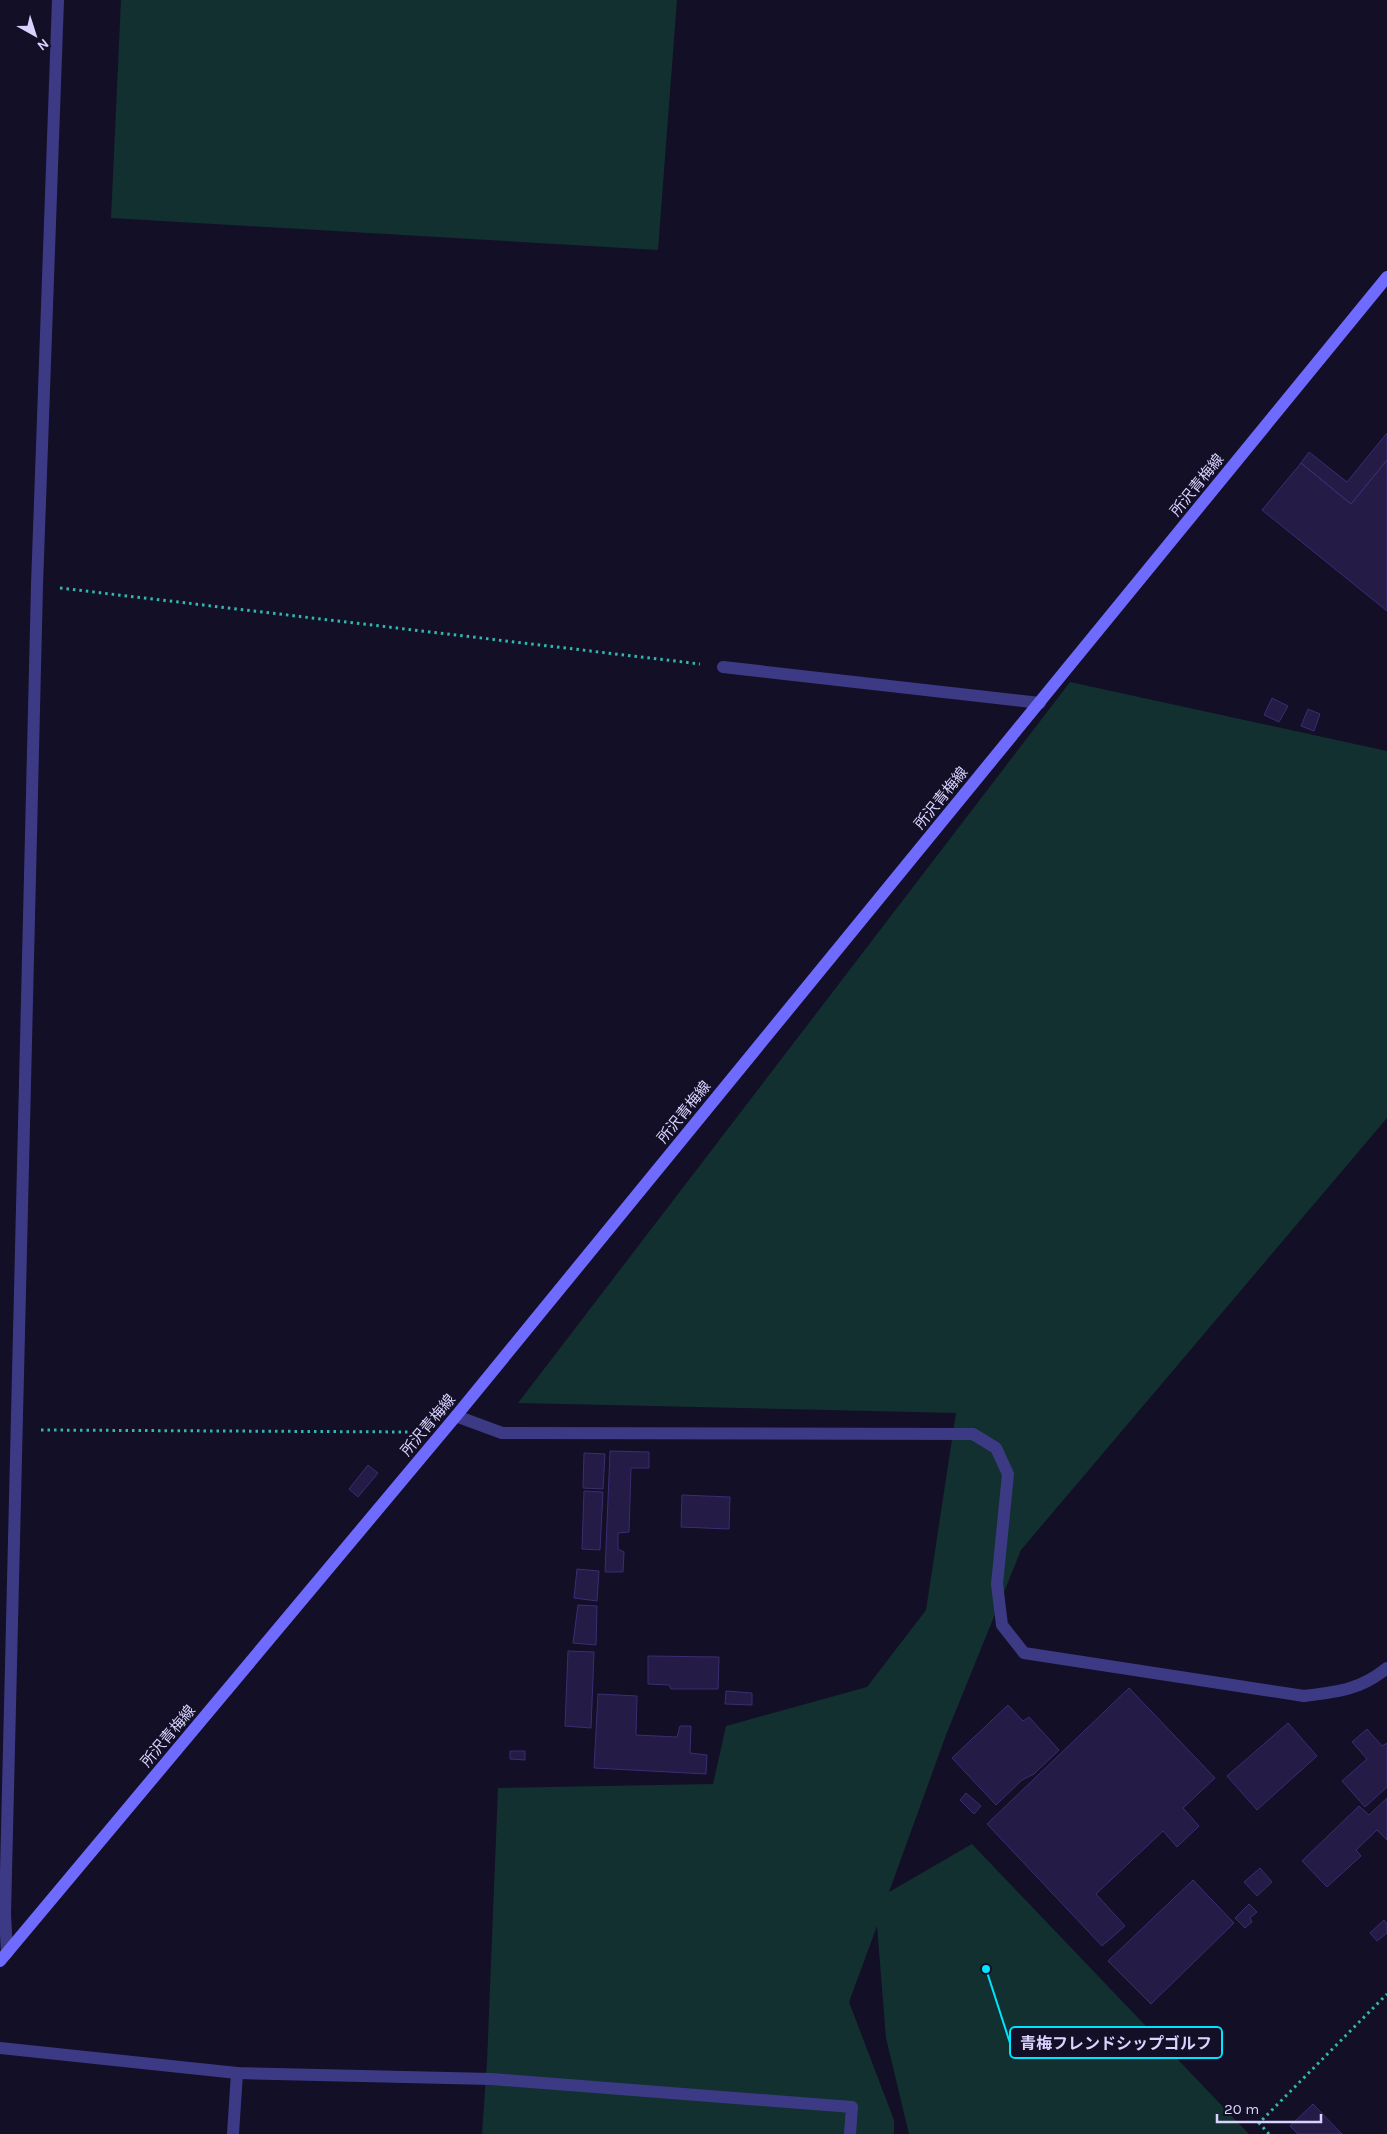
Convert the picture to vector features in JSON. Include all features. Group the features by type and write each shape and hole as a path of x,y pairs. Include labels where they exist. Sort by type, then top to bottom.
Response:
{"main road":[{"name":"所沢青梅線","path":"4,1957 434,1444 1387,277"}],"street":[{"path":"4,1957 37,585 58,0"},
{"path":"723,667 1040,703"},
{"path":"456,1416 502,1433 973,1434 996,1448 1008,1474 997,1584 1002,1625 1024,1653 1304,1696 1342,1692 1376,1678 1387,1668"},
{"path":"0,2048 237,2073 491,2079 852,2108 850,2134"},
{"path":"233,2134 237,2073"}],"path":[{"path":"37,585 723,667"},
{"path":"16,1430 419,1432 434,1444"},
{"path":"1269,2134 1259,2124 1387,1994"}],"green space":[{"path":"121,0 677,0 658,250 111,218"},
{"path":"1070,682 1387,751 1387,1118 1021,1550 946,1735 889,1892 972,1844 1249,2134 909,2134 886,2038 877,1926 849,2002 894,2120 894,2134 482,2134 487,2062 498,1788 713,1784 726,1726 867,1687 926,1610 956,1413 518,1403"}],"building":[{"path":"1387,433 1387,460 1351,504 1301,463 1309,452 1347,482"},
{"path":"1387,460 1387,611 1262,510 1301,463 1351,504"},
{"path":"1272,698 1288,706 1279,722 1264,715"},
{"path":"1308,709 1320,714 1314,731 1301,726"},
{"path":"610,1451 649,1452 649,1468 631,1468 629,1532 618,1533 618,1549 624,1552 623,1572 605,1572"},
{"path":"584,1453 605,1454 603,1489 583,1488"},
{"path":"368,1465 378,1473 358,1497 349,1489"},
{"path":"584,1491 603,1492 600,1550 582,1549"},
{"path":"682,1495 730,1497 729,1529 681,1527"},
{"path":"577,1569 599,1571 597,1601 574,1598"},
{"path":"578,1605 597,1606 596,1645 573,1643"},
{"path":"568,1651 594,1652 591,1728 565,1726"},
{"path":"648,1656 719,1657 718,1689 671,1689 669,1685 648,1684"},
{"path":"1129,1688 1215,1778 1183,1808 1199,1826 1177,1847 1163,1831 1096,1894 1125,1926 1102,1946 987,1824"},
{"path":"726,1691 752,1693 752,1705 725,1704"},
{"path":"598,1694 637,1696 636,1735 677,1737 680,1726 691,1726 690,1753 707,1755 706,1774 594,1768"},
{"path":"1008,1705 1023,1721 1029,1717 1059,1750 1034,1774 1022,1780 996,1805 952,1758"},
{"path":"1288,1723 1317,1756 1257,1810 1227,1776"},
{"path":"1367,1729 1382,1746 1387,1743 1387,1787 1365,1807 1342,1781 1367,1759 1352,1742"},
{"path":"510,1751 525,1751 525,1760 510,1759"},
{"path":"966,1793 981,1806 974,1814 960,1800"},
{"path":"1387,1798 1387,1840 1377,1830 1356,1850 1361,1856 1327,1887 1302,1861 1359,1806 1369,1815"},
{"path":"1260,1868 1272,1882 1257,1896 1244,1882"},
{"path":"1193,1880 1234,1923 1151,2004 1108,1961"},
{"path":"1249,1904 1257,1912 1250,1918 1252,1922 1245,1928 1235,1918"},
{"path":"1384,1920 1387,1924 1387,1933 1377,1941 1370,1933"},
{"path":"1313,2104 1342,2134 1298,2134 1290,2126"}],"place":[{"name":"青梅フレンドシップゴルフ","path":"986,1969"}]}
